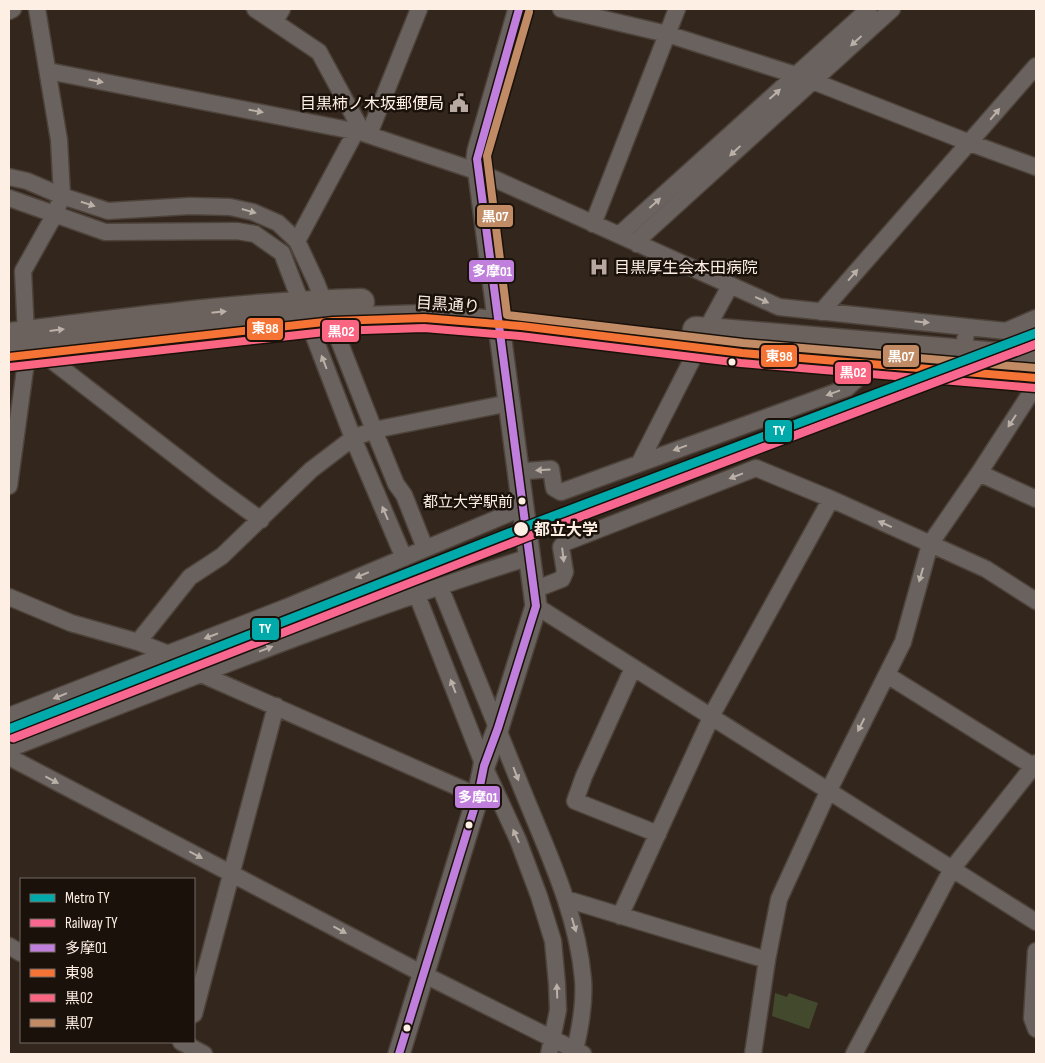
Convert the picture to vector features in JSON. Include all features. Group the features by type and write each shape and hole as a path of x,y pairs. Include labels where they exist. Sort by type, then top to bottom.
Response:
{"main road":[{"name":"目黒通り","path":"23,347 226,311 318,313 428,301 497,316 704,339 872,365 1035,372"},
{"name":"目黒通り","path":"704,339 802,339 963,353 1035,372"}],"street":[{"path":"9,11 13,9"},
{"path":"9,486 23,347 23,271 55,214 62,196 59,140 37,9"},
{"path":"255,9 278,15 319,52 362,133"},
{"path":"297,241 362,133 419,9"},
{"path":"398,1054 478,796 535,597 478,172 478,151 519,9"},
{"path":"561,9 667,34 812,80 970,143 1036,167"},
{"path":"593,224 677,9"},
{"path":"619,235 868,9"},
{"path":"638,244 640,238 892,9"},
{"path":"802,339 813,311 970,143 1036,66"},
{"path":"48,71 362,133 478,172 778,308 1006,331 1036,318"},
{"path":"9,177 108,211 190,206 230,207 253,212 278,223 297,241 353,438 414,553"},
{"path":"9,198 106,232 237,231 256,234 282,253 318,313 336,333 396,484 404,495 414,553"},
{"path":"640,462 730,286"},
{"path":"963,353 967,327"},
{"path":"23,347 261,520"},
{"path":"519,478 527,471 551,469 554,488 561,492 847,388 872,365"},
{"path":"753,1054 767,960 779,900 828,792 903,642 930,544 1032,391 1035,372"},
{"path":"138,642 190,578 222,556 312,470 353,438 374,430 509,402"},
{"path":"535,597 544,586 562,579 565,572 562,550 564,543 756,468 831,499 986,569 1036,601"},
{"path":"979,473 1036,499"},
{"path":"620,916 711,717 831,499"},
{"path":"9,716 166,653 288,607 522,508"},
{"path":"9,749 200,674 429,591 530,557"},
{"path":"9,757 423,974 552,1045 576,1052 582,1016 583,980 577,935 566,899 492,747 429,591"},
{"path":"429,591 492,747 518,840 539,896 552,941 558,1010 552,1045"},
{"path":"9,597 70,623 138,642 166,653 200,674 478,796"},
{"path":"535,597 633,668 1036,922"},
{"path":"633,668 584,776 575,801 658,834"},
{"path":"854,1054 952,868 1035,766 887,675"},
{"path":"195,1010 276,706"},
{"path":"566,899 767,960"},
{"path":"9,946 20,952"},
{"path":"1036,952 1032,1018 1036,1028"},
{"path":"184,1046 204,1054"}],"green space":[{"path":"775,993 787,997 789,993 818,1003 809,1029 772,1016"}],"metro line":[{"name":"TY","path":"9,729 522,528 1036,333"}],"rail line":[{"name":"TY","path":"13,738 526,537 1036,344"}],"transit line":[{"name":"多摩01","path":"399,1054 478,796 484,766 498,728 536,606 477,159 519,9"},
{"name":"黒07","path":"529,12 487,156 507,315 743,343 1036,368"},
{"name":"東98","path":"9,357 333,321 424,318 521,326 742,353 1036,378"},
{"name":"黒02","path":"10,367 334,331 424,328 520,336 741,363 1035,388"}],"place":[{"name":"目黒柿ノ木坂郵便局","path":"459,103"},
{"name":"目黒厚生会本田病院","path":"599,267"},
{"name":"都立大学駅前","path":"522,501"},
{"name":"都立大学","path":"521,529"}]}
